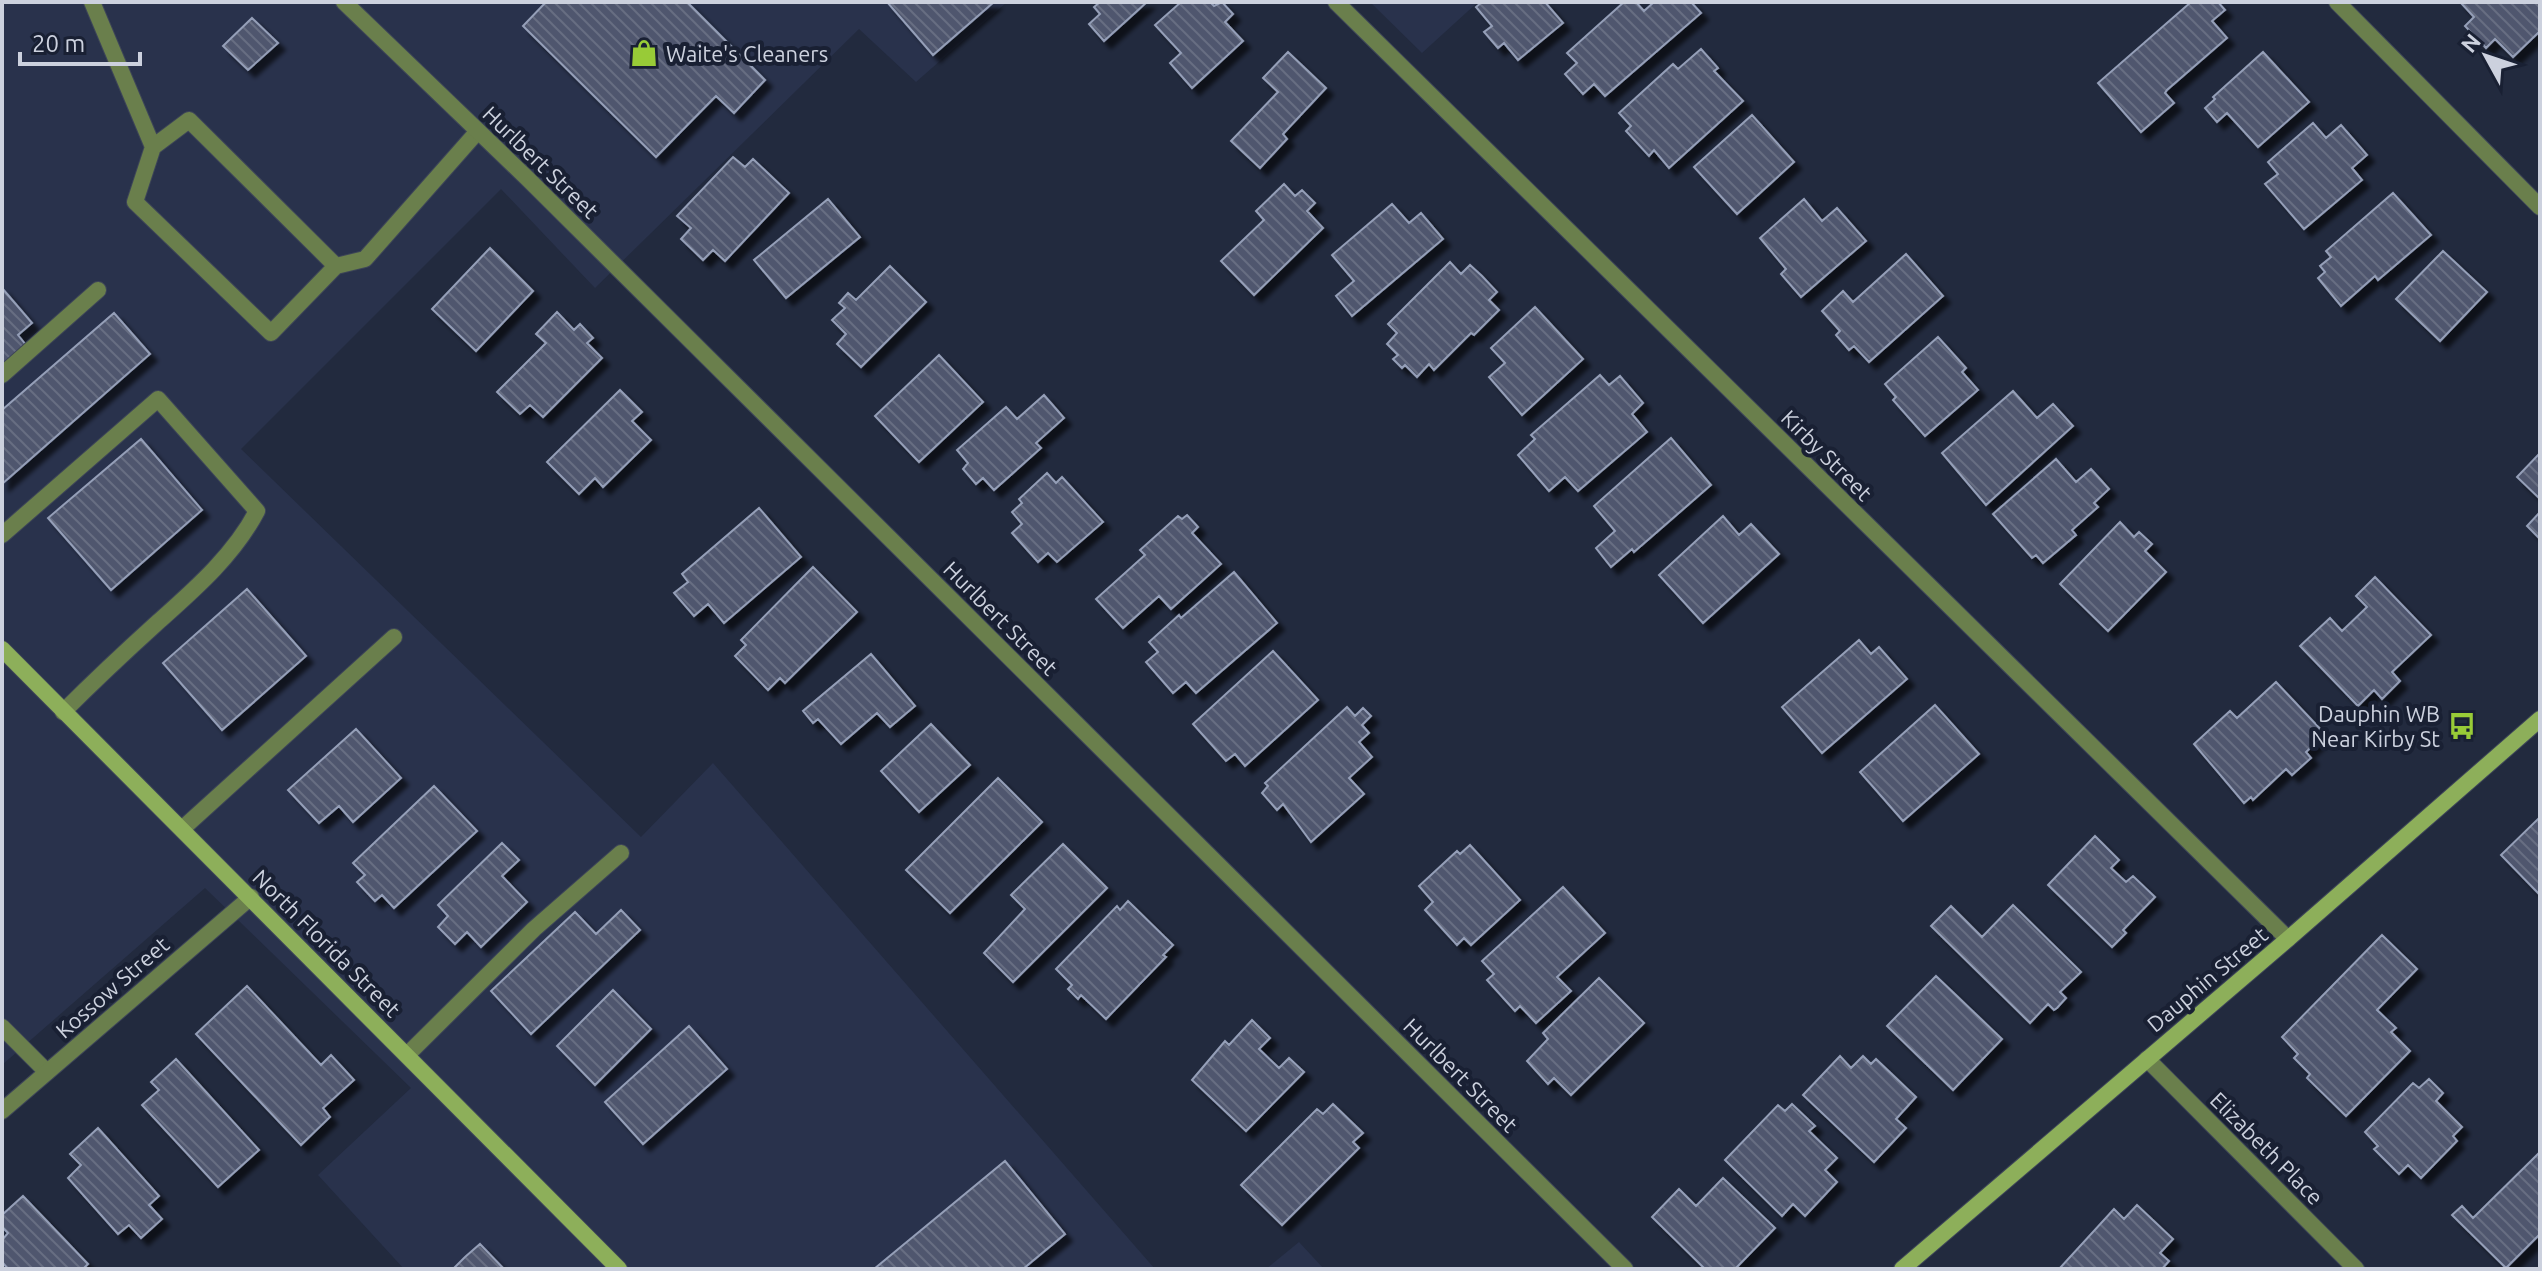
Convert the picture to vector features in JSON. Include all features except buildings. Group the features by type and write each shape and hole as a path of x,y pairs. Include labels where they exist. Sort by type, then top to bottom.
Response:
{"street":[{"path":"92,2 153,147"},
{"name":"Hurlbert Street","path":"344,2 478,131 1625,1269"},
{"name":"Kirby Street","path":"1336,2 2288,939"},
{"path":"2337,2 2540,207"},
{"path":"336,266 189,120 153,147 135,202 271,333 336,266 365,259 478,131"},
{"path":"2,375 98,290"},
{"path":"2,535 158,399 257,511 245,535 193,590 63,712"},
{"path":"182,829 394,637"},
{"name":"North Florida Street","path":"2,649 619,1269"},
{"name":"Dauphin Street","path":"1902,1269 2540,719"},
{"path":"407,1055 534,929 621,853"},
{"name":"Kossow Street","path":"2,1111 251,897"},
{"path":"2,1027 47,1072"},
{"name":"Elizabeth Place","path":"2147,1059 2356,1269"}],"shaded area":[{"path":"2,2 1007,2 916,82 859,29 595,288 501,189 241,449 641,837 713,763 1155,1269 404,1269 318,1175 411,1088 205,888 2,1065"},
{"path":"1370,2 1478,2 1422,53"},
{"path":"1299,1242 1324,1269 1266,1269"}],"place":[{"name":"Waite's Cleaners","path":"644,53"},
{"name":"Dauphin WB Near Kirby St","path":"2462,726"}]}
